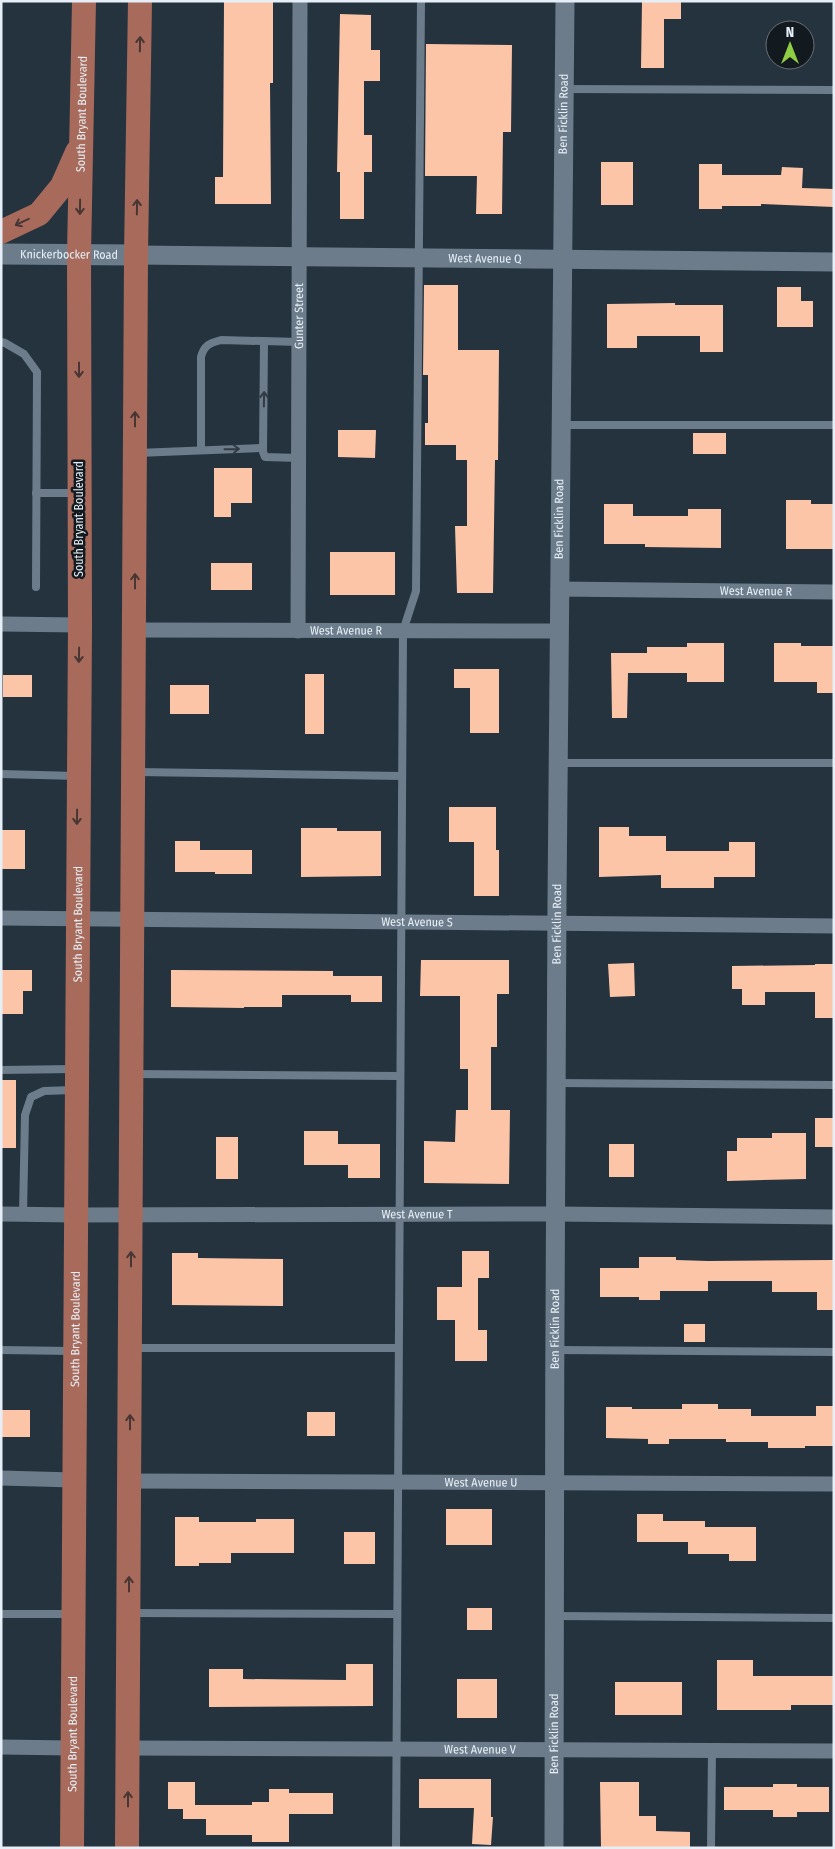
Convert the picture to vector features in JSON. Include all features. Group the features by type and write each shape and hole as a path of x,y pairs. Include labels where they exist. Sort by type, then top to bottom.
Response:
{"main road":[{"name":"South Bryant Boulevard","path":"72,1848 76,918 80,625 78,493 79,254 84,1"},
{"path":"128,1848 136,255 140,1"},
{"path":"1,232 39,214 62,186 81,144"},
{"name":"Knickerbocker Road","path":"1,254 136,255"}],"street":[{"name":"Gunter Street","path":"298,631 300,1"},
{"name":"Ben Ficklin Road","path":"554,1848 556,923 560,259 565,1"},
{"name":"West Avenue Q","path":"136,255 834,262"},
{"name":"West Avenue R","path":"558,589 834,592"},
{"path":"1,624 80,625"},
{"name":"West Avenue R","path":"135,630 558,631"},
{"name":"West Avenue S","path":"1,918 834,926"},
{"name":"West Avenue T","path":"1,1214 555,1214 834,1217"},
{"path":"1,1478 74,1480"},
{"name":"West Avenue U","path":"129,1481 834,1484"},
{"path":"1,1747 72,1748"},
{"name":"West Avenue V","path":"128,1748 834,1751"}],"lane":[{"path":"396,1848 402,631 416,591 421,1"},
{"path":"563,89 834,90"},
{"path":"201,450 201,357 203,348 210,343 221,340 299,342"},
{"path":"1,342 24,354 37,372 36,587"},
{"path":"264,342 262,448 265,456 299,458"},
{"path":"559,425 834,425"},
{"path":"135,453 262,448"},
{"path":"36,493 78,493"},
{"path":"557,763 834,763"},
{"path":"134,772 402,776"},
{"path":"1,774 78,776"},
{"path":"1,1070 76,1080"},
{"path":"132,1074 400,1076"},
{"path":"23,1214 25,1115 31,1097 76,1080"},
{"path":"556,1083 834,1085"},
{"path":"130,1348 398,1348"},
{"path":"1,1350 74,1351"},
{"path":"555,1350 834,1352"},
{"path":"129,1613 397,1614"},
{"path":"1,1614 73,1614"},
{"path":"555,1616 834,1618"},
{"path":"711,1848 712,1751"}],"building":[{"path":"224,1 273,1 273,83 270,83 271,204 215,204 215,177 223,177"},
{"path":"642,1 681,1 681,19 664,19 664,68 641,68"},
{"path":"340,14 371,15 371,50 380,50 380,81 364,81 364,135 372,135 372,172 364,172 364,219 340,219 340,172 337,172"},
{"path":"426,44 512,45 511,132 503,132 502,214 476,214 477,176 425,176"},
{"path":"601,162 633,162 633,205 601,205"},
{"path":"699,164 722,164 722,175 781,175 782,167 803,168 802,188 834,189 834,207 761,204 761,206 722,206 722,209 699,209"},
{"path":"424,285 458,285 458,350 499,350 498,460 495,460 493,593 457,593 455,526 467,526 467,460 456,460 456,445 425,445 425,423 428,423 428,375 423,375"},
{"path":"777,287 801,287 801,301 813,301 813,327 777,327"},
{"path":"675,303 675,305 723,305 723,352 700,352 700,336 637,336 637,348 607,348 607,304"},
{"path":"338,430 376,430 375,458 338,457"},
{"path":"693,433 726,433 726,454 693,454"},
{"path":"214,468 252,468 252,503 231,503 231,517 214,517"},
{"path":"786,500 811,500 811,504 834,504 834,549 786,549"},
{"path":"604,504 633,504 633,516 688,516 688,509 721,509 721,548 645,547 645,544 604,544"},
{"path":"330,552 395,552 395,595 330,595"},
{"path":"211,563 252,563 252,590 211,590"},
{"path":"687,643 724,643 724,682 687,682 687,673 628,673 627,718 612,718 611,653 647,653 647,647 687,647"},
{"path":"774,643 801,643 801,646 834,646 834,693 817,693 817,682 774,682"},
{"path":"454,669 499,669 499,733 470,733 470,688 454,688"},
{"path":"305,674 324,674 324,734 305,734"},
{"path":"3,675 32,675 32,697 3,697"},
{"path":"170,685 209,685 209,714 170,714"},
{"path":"449,807 496,807 496,850 499,850 499,896 474,896 474,842 449,842"},
{"path":"599,827 629,827 629,836 666,836 666,851 729,851 729,842 755,842 755,877 714,877 714,888 661,888 661,875 599,877"},
{"path":"301,828 337,828 337,831 381,831 381,876 301,877"},
{"path":"1,830 25,830 25,869 1,869"},
{"path":"175,841 200,841 200,850 252,850 252,874 175,872"},
{"path":"421,960 509,960 509,994 497,994 497,1047 491,1047 491,1110 510,1110 509,1184 424,1183 424,1141 455,1142 456,1110 468,1110 468,1069 460,1069 460,996 420,996"},
{"path":"634,963 635,996 610,997 608,964"},
{"path":"834,964 834,1018 815,1018 815,992 765,992 765,1005 742,1005 742,989 732,989 732,966"},
{"path":"1,970 32,970 32,991 23,991 23,1014 1,1014"},
{"path":"171,970 333,971 333,976 382,976 382,1002 351,1002 351,995 282,995 282,1007 171,1007"},
{"path":"1,1080 16,1080 16,1148 1,1148"},
{"path":"815,1118 834,1118 834,1147 815,1147"},
{"path":"304,1131 338,1131 338,1144 380,1144 380,1178 348,1178 348,1165 304,1165"},
{"path":"772,1133 806,1133 806,1179 727,1181 727,1151 737,1151 737,1138 772,1138"},
{"path":"216,1137 238,1137 238,1179 216,1179"},
{"path":"609,1144 634,1144 634,1177 609,1177"},
{"path":"462,1251 489,1251 489,1278 478,1278 478,1330 487,1330 487,1361 455,1361 455,1320 437,1320 437,1287 462,1287"},
{"path":"172,1253 198,1253 198,1258 283,1259 283,1306 172,1305"},
{"path":"639,1257 676,1257 676,1260 708,1261 834,1260 834,1310 817,1310 817,1292 772,1292 772,1281 708,1281 708,1291 660,1291 660,1300 639,1300 639,1297 600,1297 600,1268 639,1268"},
{"path":"684,1324 705,1324 705,1342 684,1342"},
{"path":"682,1404 718,1404 718,1409 751,1409 751,1416 816,1416 816,1406 834,1406 834,1446 768,1448 768,1442 726,1442 726,1439 669,1439 669,1444 648,1444 648,1439 606,1438 606,1407 682,1409"},
{"path":"1,1410 30,1410 30,1437 1,1437"},
{"path":"307,1412 335,1412 335,1436 307,1436"},
{"path":"446,1509 492,1509 492,1545 446,1545"},
{"path":"637,1514 663,1514 663,1521 705,1521 705,1527 756,1527 756,1561 729,1561 729,1554 688,1554 688,1542 637,1542"},
{"path":"175,1517 199,1517 199,1522 256,1522 256,1519 294,1519 294,1553 231,1553 231,1563 199,1563 199,1566 175,1566"},
{"path":"344,1532 375,1532 375,1564 344,1564"},
{"path":"467,1608 492,1608 492,1630 467,1630"},
{"path":"717,1660 753,1660 753,1676 834,1676 834,1705 791,1705 791,1710 717,1710"},
{"path":"346,1664 373,1664 373,1706 209,1707 209,1669 243,1669 243,1679 346,1680"},
{"path":"457,1679 497,1679 497,1718 457,1718"},
{"path":"615,1682 682,1682 682,1715 615,1715"},
{"path":"419,1779 491,1779 491,1817 493,1817 491,1845 472,1844 474,1808 419,1808"},
{"path":"168,1782 195,1782 195,1805 252,1805 252,1802 269,1802 269,1789 289,1789 289,1793 333,1793 333,1814 289,1814 289,1842 252,1842 252,1835 206,1835 206,1819 183,1819 183,1809 168,1809"},
{"path":"600,1782 639,1782 639,1816 656,1816 656,1831 690,1832 690,1848 601,1848"},
{"path":"773,1784 797,1784 797,1787 829,1787 829,1812 797,1812 797,1817 773,1817 773,1810 724,1810 724,1787 773,1787"}]}
